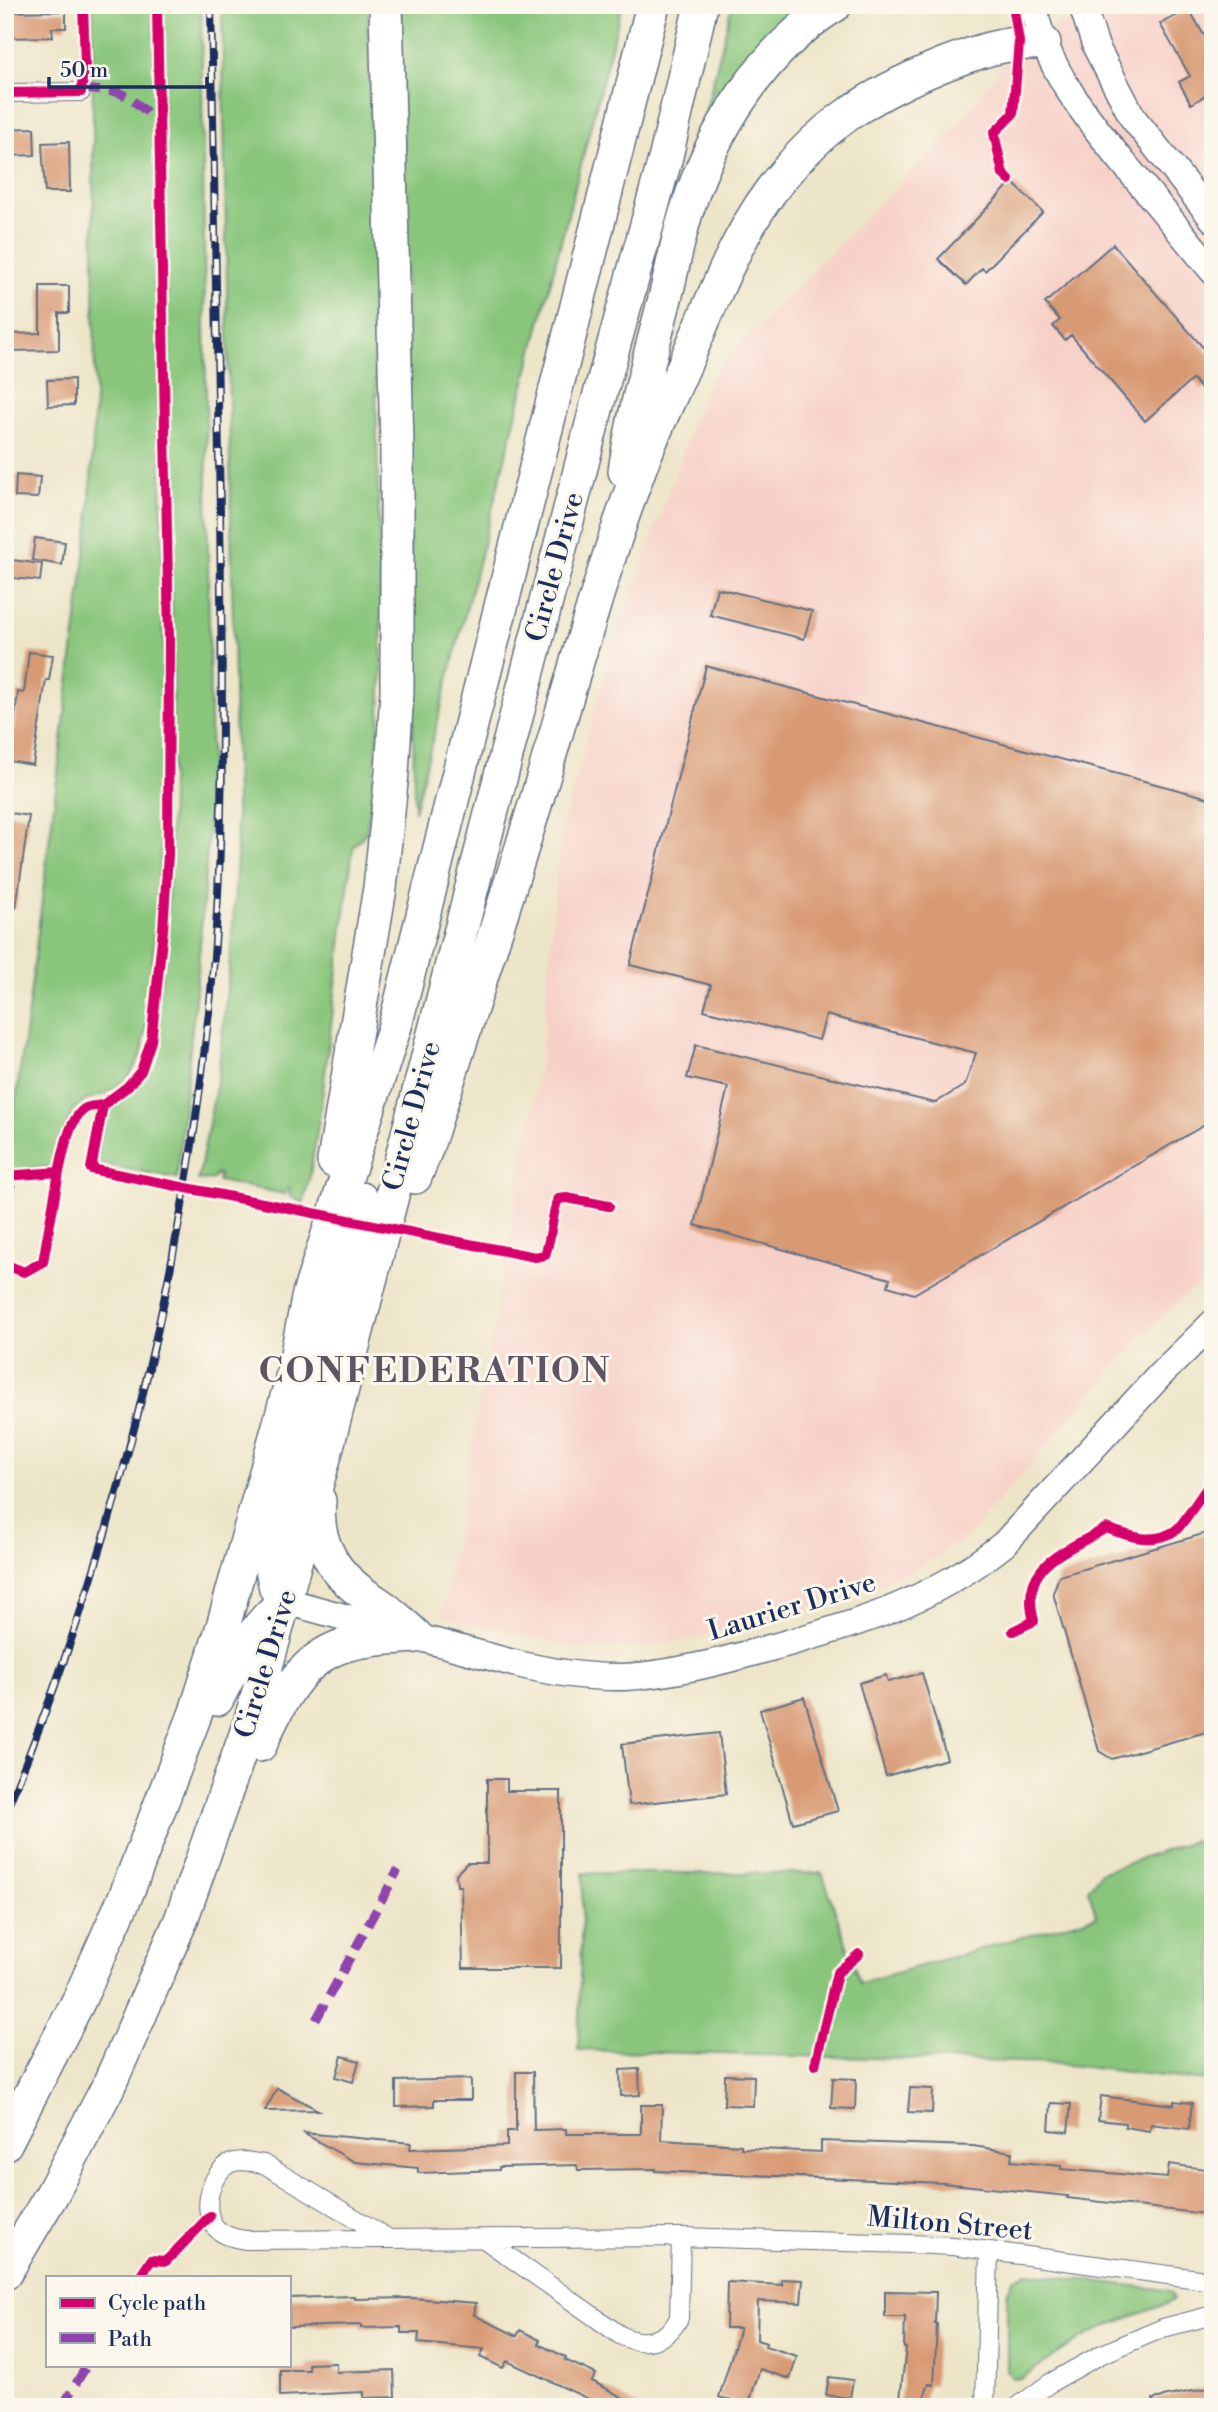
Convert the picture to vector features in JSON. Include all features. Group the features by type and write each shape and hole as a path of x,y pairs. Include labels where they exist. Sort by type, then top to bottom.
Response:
{"highway":[{"path":"309,1294 380,888 394,746 398,624 397,460 386,5"},
{"name":"Circle Drive","path":"5,2144 79,2000 126,1895 195,1712 224,1623 291,1383 309,1294 395,1026 435,877 653,5"},
{"name":"Circle Drive","path":"5,2273 52,2194 108,2087 181,1920 251,1720 324,1458 596,408 666,156 701,5"},
{"path":"614,540 632,425 687,209 701,171 744,93 779,50 835,5"},
{"path":"363,1302 426,1149 502,913 614,540 639,470 737,248 769,193 803,151 857,106 905,80 967,55 1006,44 1044,43"},
{"path":"157,1816 245,1645 264,1618 285,1601 276,1588 269,1556 394,1071 395,1026"},
{"path":"324,1458 318,1507 321,1534 328,1556 340,1574 356,1589 390,1612 416,1636"},
{"path":"196,1880 278,1706 307,1666 325,1653 346,1644 416,1636"}],"main road":[{"path":"1033,5 1044,43 1066,87 1087,119 1213,271"},
{"path":"1082,5 1096,47 1133,118 1213,219"},
{"name":"Laurier Drive","path":"285,1601 548,1672 624,1676 658,1674 717,1663 835,1630 902,1606 955,1580 1004,1544 1161,1374 1213,1322"}],"street":[{"path":"5,93 81,92"},
{"name":"Milton Street","path":"386,2237 264,2164 247,2160 230,2163 217,2175 211,2188 209,2216 215,2227 228,2236 245,2240 681,2237 910,2244 989,2251 1213,2281"},
{"path":"484,2239 620,2335 632,2341 643,2342 655,2340 673,2329 679,2318 681,2237"},
{"path":"985,2407 989,2251"},
{"path":"1017,2407 1050,2383 1100,2355 1163,2328 1213,2315"}],"shaded area":[{"path":"1096,5 1213,5 1213,1275 1185,1295 1139,1340 969,1535 934,1559 873,1588 699,1638 644,1647 592,1648 564,1645 442,1616 541,1058 560,834 614,643 705,390 722,363 963,119 1012,50"}],"green space":[{"path":"92,5 154,5 165,731 156,918 142,1053 130,1075 107,1093 88,1099 72,1111 53,1166 6,1171 89,523 95,398"},
{"path":"160,5 201,5 211,797 198,969 177,1178 95,1163 109,1106 133,1087 151,1063 166,928 170,858 173,661"},
{"path":"222,5 368,5 382,673 379,730 367,831 353,847 321,1106 303,1204 289,1195 288,1187 285,1194 218,1181 219,1175 216,1174 213,1179 198,1180 218,1076 232,940 237,856"},
{"path":"401,5 622,5 414,812 413,703"},
{"path":"732,5 813,5 779,28 700,134"},
{"path":"1213,1834 1213,2082 1051,2063 578,2050 583,1873 822,1873 860,1983 1097,1916 1088,1890 1100,1873"},
{"path":"1026,2273 1167,2290 1171,2292 1173,2299 1104,2327 1021,2378 1013,2379 1007,2371 1007,2294 1013,2279"}],"building":[{"path":"1189,9 1213,51 1213,91 1191,104 1179,82 1190,76 1160,24"},
{"path":"66,11 66,28 52,28 53,37 5,38 5,12"},
{"path":"34,128 35,155 5,156 5,129"},
{"path":"69,142 70,192 45,192 42,143"},
{"path":"1012,182 1043,212 985,271 982,268 966,285 938,259"},
{"path":"1113,244 1213,359 1213,381 1202,390 1193,379 1145,421 1071,335 1065,340 1053,326 1060,320 1045,303"},
{"path":"40,286 69,286 69,313 59,313 59,350 5,351 5,334 40,333"},
{"path":"74,379 74,405 48,406 47,380"},
{"path":"16,475 40,477 38,498 15,497"},
{"path":"35,538 65,542 62,565 32,560"},
{"path":"5,559 42,564 40,581 5,577"},
{"path":"717,588 812,611 804,639 710,615"},
{"path":"29,652 53,655 49,680 46,680 33,765 9,761 18,692 24,693"},
{"path":"706,666 1213,799 1213,1120 914,1294 888,1286 890,1279 695,1225 728,1087 687,1078 696,1045 935,1103 965,1085 976,1053 826,1015 819,1040 704,1010 711,985 630,965"},
{"path":"5,812 29,816 16,908 5,907"},
{"path":"1213,1531 1213,1730 1112,1759 1099,1751 1053,1593 1059,1576"},
{"path":"922,1673 947,1759 886,1776 859,1683 886,1675 888,1682"},
{"path":"804,1697 838,1811 793,1823 760,1710"},
{"path":"719,1733 726,1794 629,1805 622,1744"},
{"path":"487,1779 507,1779 507,1791 561,1791 561,1968 463,1968 461,1886 457,1886 456,1874 467,1863 487,1863"},
{"path":"342,2056 359,2061 353,2082 336,2077"},
{"path":"639,2069 640,2095 621,2096 620,2070"},
{"path":"516,2072 533,2072 534,2130 566,2129 566,2134 641,2134 641,2105 662,2105 661,2140 821,2152 821,2141 973,2146 1012,2152 1011,2161 1061,2166 1061,2169 1167,2178 1169,2164 1213,2170 1213,2215 943,2183 655,2169 578,2170 577,2165 418,2173 418,2168 355,2162 303,2133 411,2143 410,2149 507,2146 507,2131 516,2131"},
{"path":"725,2075 754,2076 753,2106 724,2105"},
{"path":"833,2078 856,2079 855,2109 831,2108"},
{"path":"471,2079 471,2100 434,2100 434,2106 396,2107 396,2081"},
{"path":"277,2088 318,2110 265,2111"},
{"path":"910,2088 933,2089 932,2113 908,2112"},
{"path":"1101,2096 1174,2105 1174,2101 1192,2103 1189,2129 1151,2124 1150,2131 1125,2127 1125,2123 1098,2120"},
{"path":"1051,2103 1071,2104 1068,2132 1049,2130"},
{"path":"782,2279 803,2280 801,2303 758,2301 757,2340 766,2343 765,2346 797,2356 790,2379 760,2369 748,2406 719,2397 740,2328 726,2328 727,2282 782,2285"},
{"path":"885,2291 936,2292 934,2385 929,2384 920,2407 899,2407 906,2348 905,2317 885,2317"},
{"path":"355,2296 355,2299 412,2298 476,2303 474,2315 517,2336 520,2330 540,2340 538,2344 596,2374 592,2381 640,2407 588,2407 591,2400 507,2361 503,2368 480,2357 484,2349 418,2343 419,2333 401,2333 401,2327 290,2327 290,2298"},
{"path":"336,2363 336,2372 394,2370 395,2397 364,2398 364,2392 280,2396 280,2370 309,2370 308,2364"},
{"path":"829,2377 853,2380 850,2398 826,2395"},
{"path":"1213,2387 1213,2407 1154,2407 1153,2399"}],"railway":[{"path":"5,1813 44,1715 79,1615 139,1410 183,1202 211,992 219,873 222,693 211,5"}],"marked path":[{"path":"82,89 118,92 130,98 160,123"},
{"path":"5,1229 12,1176"},
{"path":"316,2020 398,1870"},
{"path":"62,2407 86,2366"}],"cycle path":[{"path":"5,93 81,92 85,65 83,5"},
{"path":"103,1105 127,1087 141,1071 151,1041 168,854 169,640 157,5"},
{"path":"1009,180 1003,174 994,133 1013,114 1019,42 1013,5"},
{"path":"5,1176 59,1172 75,1119 86,1108 103,1105 91,1169 535,1257 545,1255 558,1199 567,1198 609,1206"},
{"path":"5,1254 9,1266 24,1272 43,1262 59,1172"},
{"path":"1013,1631 1034,1621 1031,1601 1033,1585 1039,1572 1049,1562 1106,1528 1141,1538 1168,1535 1179,1527 1213,1480"},
{"path":"815,2065 837,1973 859,1954"},
{"path":"141,2276 151,2260 166,2261 210,2216"}],"district":[{"name":"CONFEDERATION","path":"435,1371"}]}
